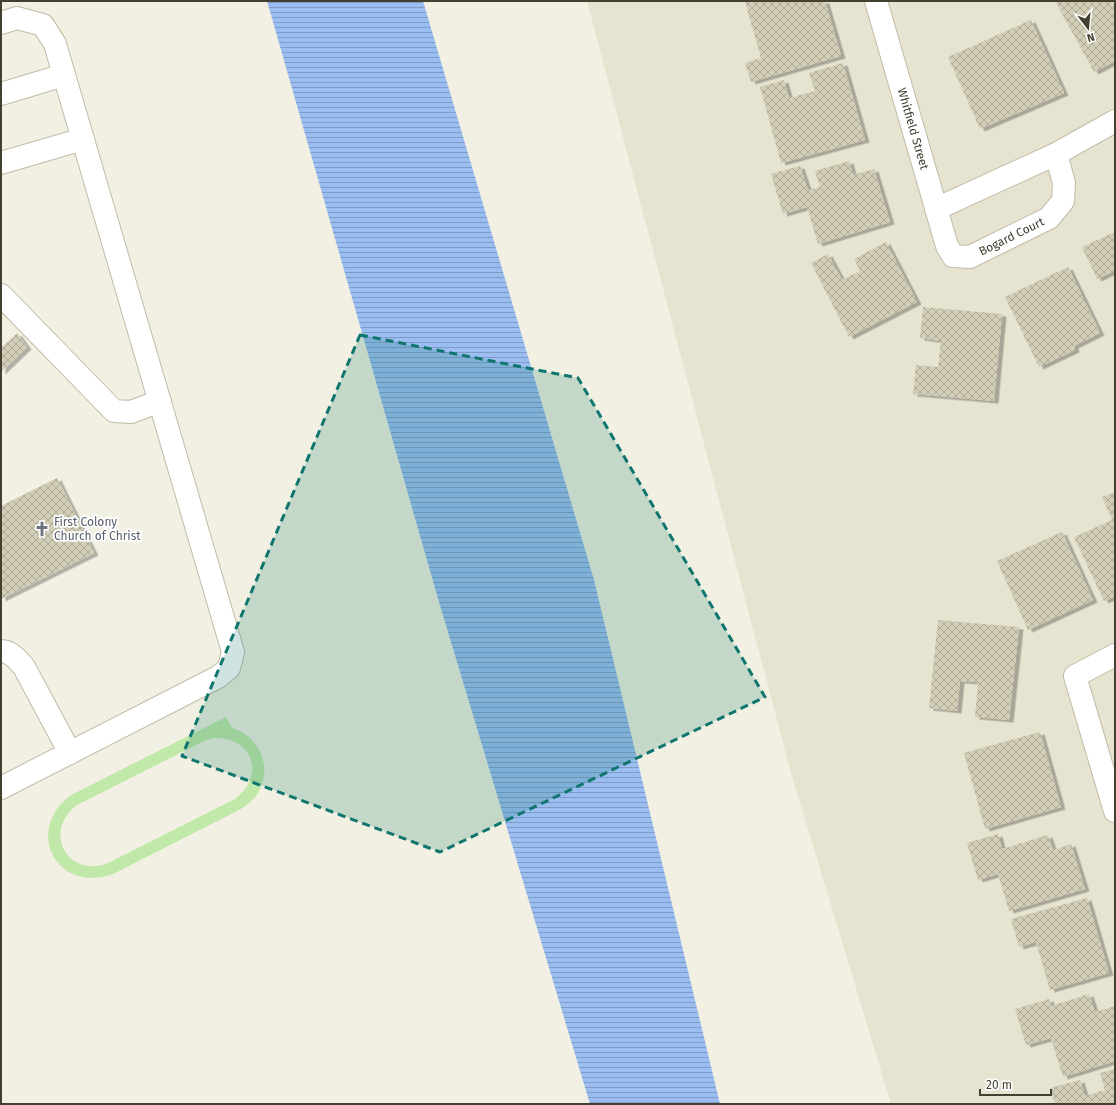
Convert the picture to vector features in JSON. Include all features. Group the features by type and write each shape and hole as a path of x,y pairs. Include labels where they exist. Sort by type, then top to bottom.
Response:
{"street":[{"name":"Whitfield Street","path":"876,1 947,246 953,256"},
{"path":"1,23 17,18 42,24 55,44 234,652 230,668 218,677 1,788"},
{"path":"1,94 64,75"},
{"path":"936,209 1056,154 1115,121"},
{"path":"1,163 83,139"},
{"name":"Bogard Court","path":"953,256 970,257 1049,218 1062,201 1064,182 1056,154"},
{"path":"1,295 114,411 131,412 160,401"},
{"path":"1,651 5,651 24,667 70,753"},
{"path":"1115,656 1075,676 1115,811"}],"highlighted area":[{"path":"360,335 578,378 765,697 440,852 182,756"}],"shaded area":[{"path":"587,1 1115,1 1115,1104 891,1104 791,773"}],"green space":[{"path":"226,717 232,728 249,737 255,744 263,761 263,780 260,789 254,798 244,807 113,874 93,878 76,875 62,867 53,856 48,841 49,825 57,810 71,795","holes":["214,738 227,739 238,744 246,751 251,759 252,769 250,779 245,789 235,799 108,863 93,866 81,864 71,859 64,850 61,839 61,827 67,816 77,805 204,741"]}],"water":[{"path":"267,1 423,1 594,580 720,1104 590,1104 439,602"}],"building":[{"path":"825,1 841,56 751,82 745,63 761,58 745,2"},
{"path":"1055,1 1115,1 1115,61 1094,72"},
{"path":"1031,20 1064,93 980,129 948,57"},
{"path":"843,63 865,140 781,163 760,87 784,80 789,98 815,91 809,73"},
{"path":"849,161 853,175 874,169 890,222 818,244 807,207 783,214 771,174 800,166 808,190 820,187 815,171"},
{"path":"1115,232 1115,273 1114,271 1097,279 1082,247"},
{"path":"886,242 917,302 849,337 811,263 828,254 842,280 860,271 854,259"},
{"path":"1068,267 1100,333 1074,346 1075,350 1039,367 1005,297"},
{"path":"923,307 1002,314 994,401 913,394 916,365 938,367 941,341 920,338"},
{"path":"17,333 27,347 1,372 1,348"},
{"name":"First Colony Church of Christ","path":"57,478 94,553 1,599 1,506"},
{"path":"1115,492 1115,596 1104,601 1074,537 1112,520 1102,497"},
{"path":"1062,532 1093,600 1028,630 997,561"},
{"path":"938,620 1019,627 1009,720 975,717 978,682 960,681 957,711 929,708"},
{"path":"1040,732 1061,807 985,829 964,753"},
{"path":"998,834 1002,849 1048,835 1053,850 1071,844 1085,889 1009,911 998,874 978,880 967,843"},
{"path":"1087,898 1109,973 1050,990 1036,942 1019,947 1011,919"},
{"path":"1089,994 1095,1012 1115,1006 1115,1061 1063,1077 1051,1038 1026,1045 1015,1009 1049,999 1051,1006"},
{"path":"1115,1069 1115,1104 1055,1104 1050,1088 1080,1080 1085,1096 1105,1090 1100,1073"}],"place":[{"name":"First Colony Church of Christ","path":"42,529"}]}
